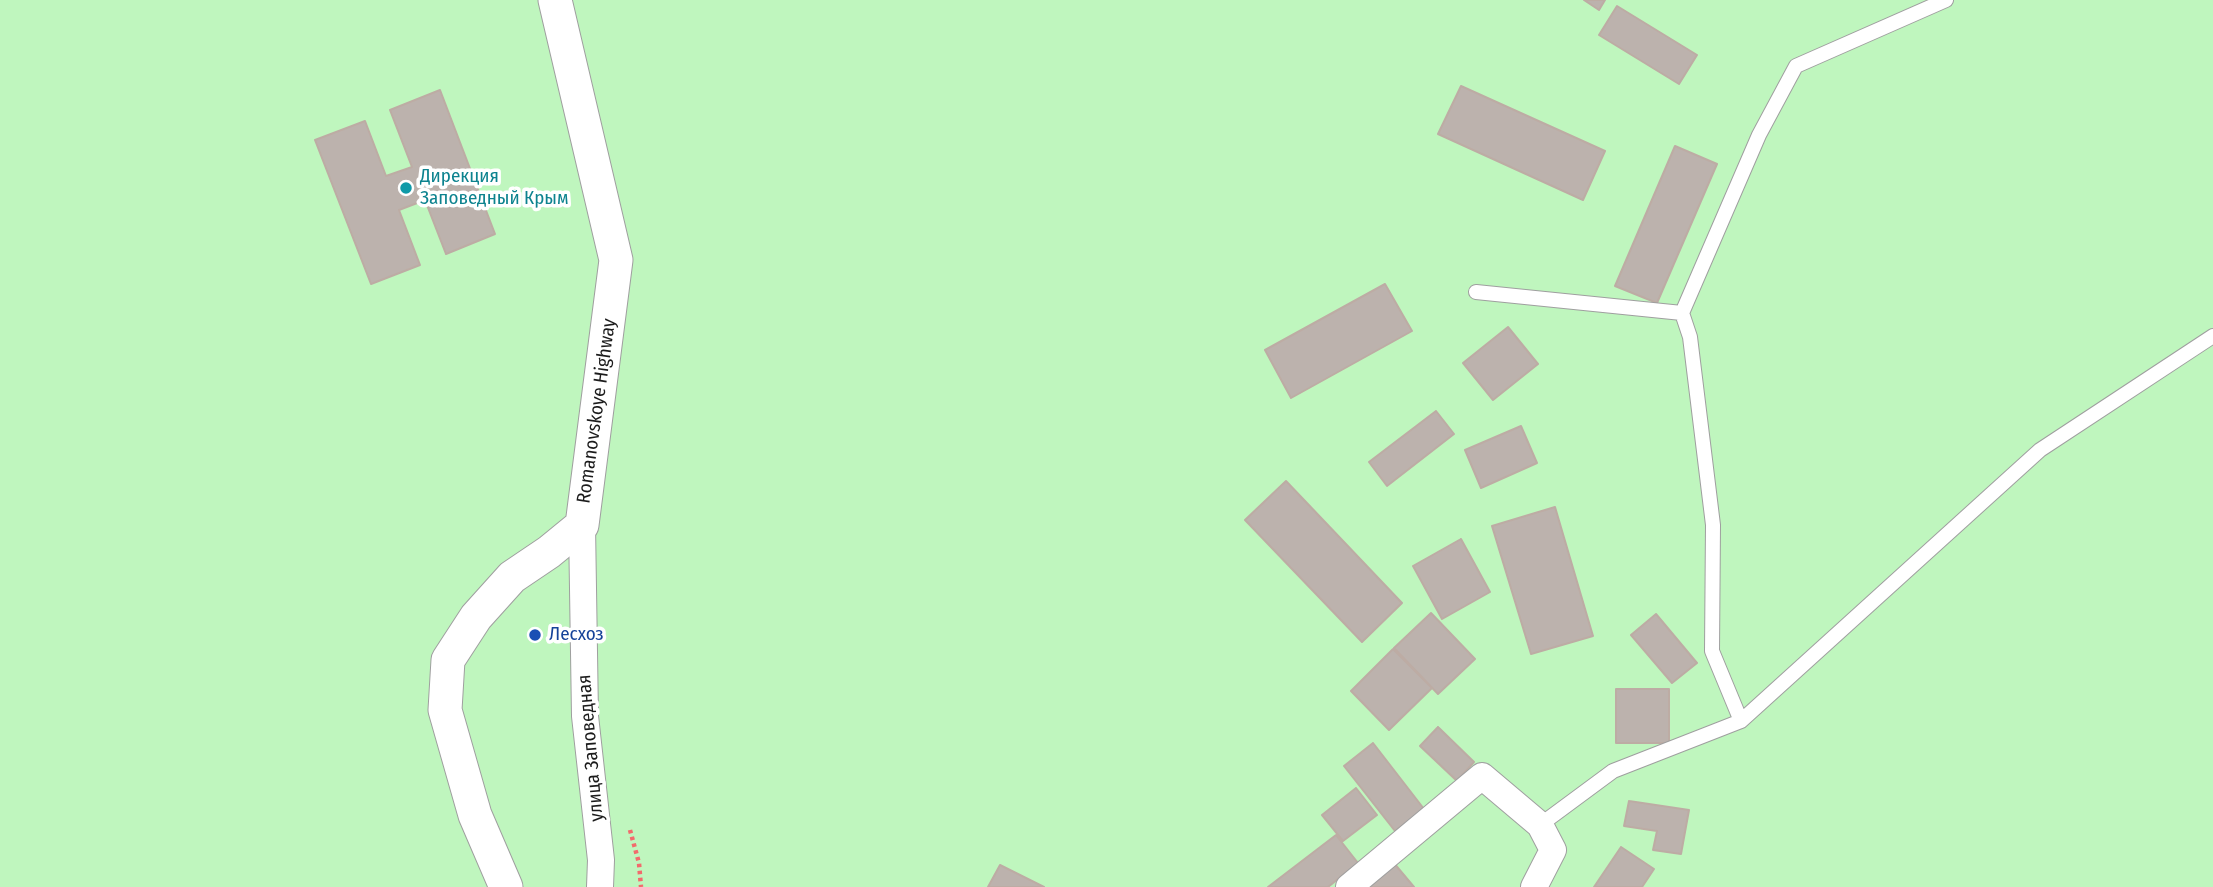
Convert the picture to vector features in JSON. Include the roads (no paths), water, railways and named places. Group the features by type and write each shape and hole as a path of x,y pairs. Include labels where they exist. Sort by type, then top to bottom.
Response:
{"street":[{"name":"Romanovskoye Highway","path":"506,887 475,815 445,710 448,660 476,617 512,577 582,525 616,260 555,0"},
{"name":"улица Заповедная","path":"582,525 585,716 601,860 600,887"},
{"path":"1349,887 1482,776 1540,825 1553,849 1534,887"}],"lane":[{"path":"1741,721 1712,651 1713,525 1690,337 1682,313 1759,135 1796,66 1946,0"},
{"path":"1476,292 1682,313"},
{"path":"1540,825 1613,771 1741,721 2040,450 2213,336"}],"place":[{"name":"Дирекция Заповедный Крым","path":"406,188"},
{"name":"Лесхоз","path":"535,635"}]}
